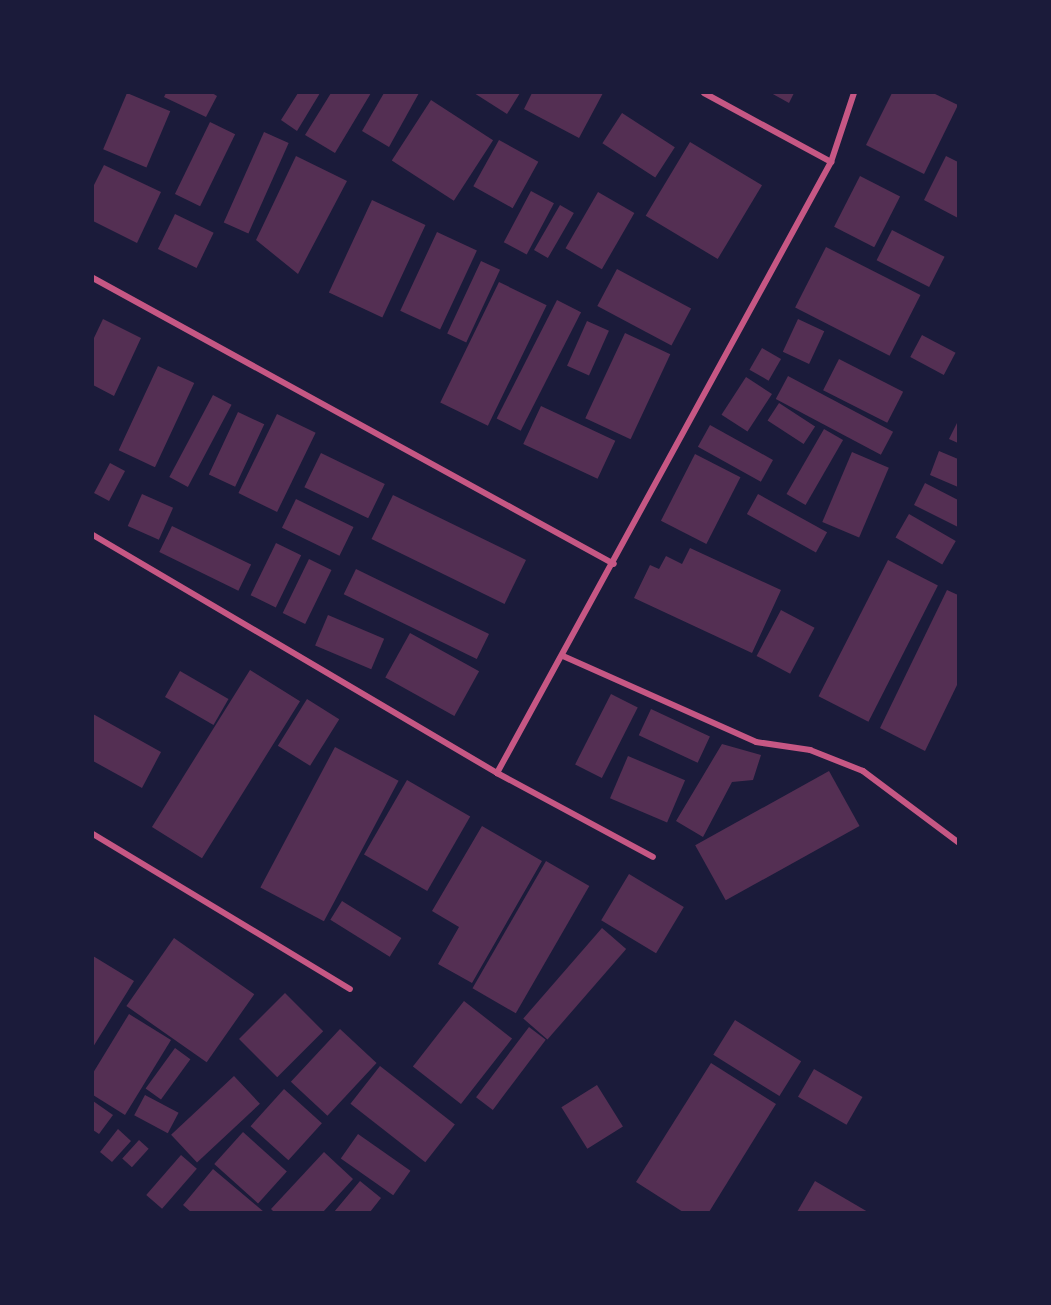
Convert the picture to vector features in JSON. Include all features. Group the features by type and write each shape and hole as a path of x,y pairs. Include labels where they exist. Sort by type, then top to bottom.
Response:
{"street":[{"path":"704,93 831,162"},
{"path":"497,772 614,564 831,162 854,93"},
{"path":"93,278 614,564"},
{"path":"93,535 497,772 653,857"},
{"path":"563,656 756,742 810,750 863,771 958,842"},
{"path":"93,834 350,989"}],"building":[{"path":"127,93 170,111 146,168 103,149"},
{"path":"166,93 212,93 217,96 206,117 164,97"},
{"path":"298,93 320,93 297,131 281,120"},
{"path":"331,93 371,93 335,153 305,135"},
{"path":"384,93 419,93 389,147 362,131"},
{"path":"474,93 520,93 507,114"},
{"path":"532,93 603,93 579,138 524,109"},
{"path":"771,93 794,93 789,103"},
{"path":"892,93 933,93 958,105 924,174 866,145"},
{"path":"431,100 493,140 454,201 392,160"},
{"path":"622,113 675,147 655,178 602,143"},
{"path":"210,122 235,134 200,206 175,194"},
{"path":"264,132 289,143 248,233 224,222"},
{"path":"499,140 538,162 513,208 473,186"},
{"path":"690,142 762,185 718,259 646,216"},
{"path":"296,156 347,181 298,274 256,240"},
{"path":"946,156 958,162 958,218 924,200"},
{"path":"104,165 161,192 137,243 93,221 93,187"},
{"path":"860,176 900,196 874,247 834,227"},
{"path":"531,191 554,203 527,254 504,242"},
{"path":"598,192 634,213 602,269 566,248"},
{"path":"372,200 425,225 382,317 329,292"},
{"path":"560,205 574,213 548,258 534,250"},
{"path":"175,214 214,233 197,268 158,249"},
{"path":"892,230 945,257 929,287 877,260"},
{"path":"437,232 477,251 440,329 400,311"},
{"path":"826,247 920,295 890,356 795,308"},
{"path":"481,261 500,270 466,342 447,334"},
{"path":"617,269 691,308 671,346 597,306"},
{"path":"499,282 547,305 488,426 440,402"},
{"path":"557,300 581,312 521,431 497,419"},
{"path":"103,319 141,338 114,396 93,385 93,340"},
{"path":"798,319 824,331 809,364 783,352"},
{"path":"587,321 609,331 589,376 567,366"},
{"path":"625,333 670,354 631,439 585,418"},
{"path":"922,335 956,353 944,375 910,357"},
{"path":"762,348 781,359 769,381 750,370"},
{"path":"839,359 903,392 887,423 823,390"},
{"path":"158,366 194,383 155,467 119,450"},
{"path":"788,376 893,432 881,455 776,399"},
{"path":"746,377 772,394 747,432 721,415"},
{"path":"213,395 232,405 188,487 169,477"},
{"path":"779,403 815,426 804,444 768,421"},
{"path":"541,406 615,441 598,479 523,444"},
{"path":"238,412 264,424 235,487 209,475"},
{"path":"277,414 316,433 277,512 238,493"},
{"path":"958,421 958,443 949,439"},
{"path":"710,425 773,460 761,482 698,447"},
{"path":"824,429 843,440 806,505 786,494"},
{"path":"939,451 958,459 958,487 930,475"},
{"path":"852,452 889,468 859,538 822,522"},
{"path":"321,453 385,484 368,518 304,487"},
{"path":"695,454 740,477 706,544 661,521"},
{"path":"110,463 125,471 109,501 94,493"},
{"path":"925,483 958,500 958,527 914,505"},
{"path":"142,494 173,508 159,540 128,526"},
{"path":"758,494 827,532 816,552 747,514"},
{"path":"393,495 526,560 505,604 372,539"},
{"path":"296,499 354,527 339,556 282,528"},
{"path":"909,514 956,541 942,564 896,537"},
{"path":"172,526 251,565 238,591 159,552"},
{"path":"276,543 301,555 276,607 251,595"},
{"path":"690,548 781,590 752,653 634,598 650,565 659,569 666,556 682,564"},
{"path":"309,559 331,570 305,624 283,613"},
{"path":"888,560 938,585 868,722 819,696"},
{"path":"356,569 489,634 477,659 344,594"},
{"path":"947,590 958,595 958,683 925,751 880,728"},
{"path":"781,610 815,628 790,674 757,656"},
{"path":"328,615 384,639 371,669 315,645"},
{"path":"410,633 479,671 454,716 385,678"},
{"path":"250,670 300,701 202,858 152,827"},
{"path":"180,671 228,699 213,725 165,697"},
{"path":"611,694 638,708 602,778 575,764"},
{"path":"307,699 339,719 310,766 278,746"},
{"path":"651,709 710,736 698,763 639,735"},
{"path":"93,714 161,752 142,788 93,761"},
{"path":"722,744 761,755 753,780 732,782 703,837 676,821"},
{"path":"335,747 399,781 324,921 260,887"},
{"path":"628,756 685,780 667,823 610,798"},
{"path":"829,771 860,826 726,900 695,845"},
{"path":"407,780 470,816 427,891 364,854"},
{"path":"482,826 542,861 472,983 438,964 459,927 432,911"},
{"path":"546,861 589,886 516,1013 472,988"},
{"path":"629,874 684,907 656,953 601,920"},
{"path":"342,901 401,938 390,957 330,920"},
{"path":"602,928 626,949 547,1040 523,1019"},
{"path":"174,938 254,994 207,1062 126,1006"},
{"path":"93,956 134,981 93,1047"},
{"path":"285,993 323,1031 277,1077 239,1039"},
{"path":"464,1001 512,1039 461,1104 413,1066"},
{"path":"129,1014 171,1040 125,1115 93,1095 93,1073"},
{"path":"735,1020 801,1061 779,1096 713,1055"},
{"path":"529,1027 546,1040 493,1110 476,1097"},
{"path":"340,1029 377,1063 327,1116 291,1082"},
{"path":"175,1048 190,1059 161,1100 146,1088"},
{"path":"711,1063 776,1104 709,1212 683,1212 636,1182"},
{"path":"380,1066 455,1124 425,1162 350,1104"},
{"path":"814,1069 862,1097 846,1125 798,1097"},
{"path":"234,1076 260,1104 197,1162 171,1135"},
{"path":"597,1085 623,1127 587,1149 561,1107"},
{"path":"284,1089 322,1123 288,1160 251,1126"},
{"path":"145,1095 179,1113 168,1133 134,1115"},
{"path":"93,1101 113,1115 99,1134 93,1130"},
{"path":"118,1129 131,1141 112,1162 100,1152"},
{"path":"243,1132 287,1171 258,1203 214,1164"},
{"path":"358,1134 410,1171 393,1195 341,1159"},
{"path":"139,1140 149,1149 132,1167 122,1159"},
{"path":"324,1152 353,1179 323,1212 274,1212 271,1209"},
{"path":"181,1155 197,1169 162,1209 146,1195"},
{"path":"213,1169 264,1212 191,1212 183,1205"},
{"path":"360,1181 381,1198 370,1212 334,1212"},
{"path":"815,1181 868,1212 797,1212"}]}
